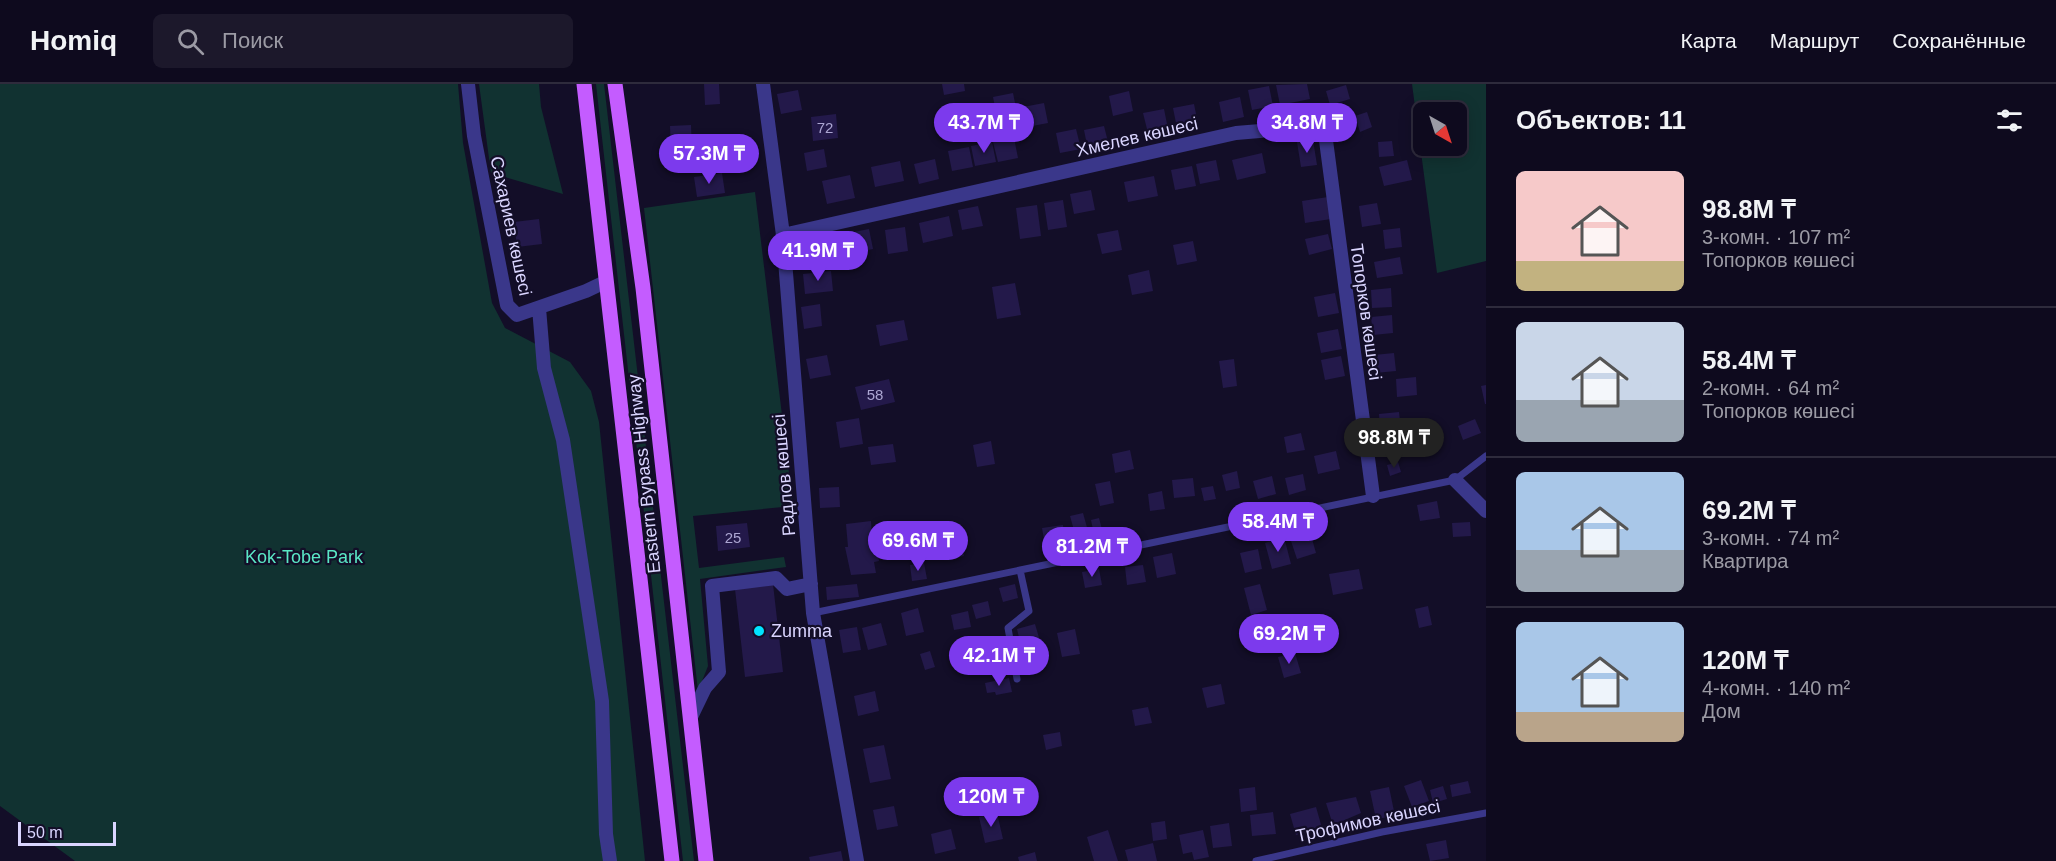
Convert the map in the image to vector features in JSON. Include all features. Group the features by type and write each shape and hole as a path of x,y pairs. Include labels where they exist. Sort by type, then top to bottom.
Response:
{"main road":[{"name":"Eastern Bypass Highway","path":"584,84 672,861"},
{"name":"Eastern Bypass Highway","path":"615,84 643,288 706,861"}],"street":[{"name":"Сахариев көшесі","path":"468,84 474,136 507,305 517,315 605,282"},
{"name":"Радлов көшесі","path":"763,84 783,235 813,613 857,861"},
{"name":"Хмелев көшесі","path":"783,235 1236,133 1310,126 1325,133"},
{"name":"Топорков көшесі","path":"1325,133 1373,496"},
{"path":"539,308 544,368 563,440 602,701 606,834 610,861"},
{"path":"1455,480 1486,511"},
{"path":"690,719 705,688 719,672 712,586 776,578 787,589 811,584"}],"lane":[{"path":"813,613 1455,480 1486,456"},
{"path":"1017,679 1008,628 1029,611 1020,570"},
{"name":"Трофимов көшесі","path":"1256,861 1382,832 1486,813"}],"green space":[{"name":"Kok-Tobe Park","path":"0,84 458,84 463,143 492,303 505,328 570,362 591,391 599,422 645,861 75,861 0,806"},
{"path":"479,84 539,84 541,107 563,194 491,173"},
{"path":"596,84 604,84 694,861 683,861"},
{"path":"1412,84 1486,84 1486,261 1437,273 1422,156 1467,156 1467,102 1414,102"},
{"path":"755,192 793,506 693,516 699,568 784,557 786,567 700,579 708,666 698,691 644,208"}],"building":[{"path":"704,84 719,84 720,104 705,105"},
{"path":"942,84 964,84 965,91 944,95"},
{"path":"1307,84 1310,99 1280,105 1276,85"},
{"path":"1346,85 1350,99 1330,105 1326,91"},
{"path":"1269,86 1273,106 1252,110 1248,90"},
{"path":"798,90 802,110 781,114 777,94"},
{"path":"1129,91 1133,111 1113,116 1109,96"},
{"path":"1013,93 1017,113 997,117 993,97"},
{"path":"1240,97 1244,117 1223,122 1219,102"},
{"path":"1044,103 1048,123 1027,127 1023,107"},
{"path":"1194,104 1198,124 1177,128 1173,108"},
{"path":"1164,109 1168,129 1148,133 1143,113"},
{"path":"1367,112 1372,127 1360,132 1355,116"},
{"path":"836,114 838,138 813,141 811,117"},
{"path":"691,125 692,152 671,153 670,126"},
{"path":"1104,126 1109,146 1088,150 1084,130"},
{"path":"1076,129 1081,149 1060,153 1056,133"},
{"path":"1014,138 1018,158 998,162 993,142"},
{"path":"1313,140 1317,165 1301,167 1297,142"},
{"path":"1392,141 1394,156 1379,157 1378,142"},
{"path":"992,142 996,162 975,166 971,146"},
{"path":"969,147 973,167 952,171 948,151"},
{"path":"824,149 827,167 807,171 804,153"},
{"path":"1262,153 1266,173 1237,180 1232,160"},
{"path":"935,159 939,179 919,184 914,164"},
{"path":"1216,160 1220,180 1200,184 1196,164"},
{"path":"1407,160 1412,180 1384,186 1379,167"},
{"path":"900,161 904,181 875,187 871,167"},
{"path":"1192,166 1196,186 1175,190 1171,170"},
{"path":"722,173 725,193 697,197 694,177"},
{"path":"850,175 855,198 827,204 822,181"},
{"path":"1154,176 1158,196 1128,202 1124,182"},
{"path":"1091,190 1095,210 1074,214 1070,194"},
{"path":"1328,197 1331,219 1305,223 1302,201"},
{"path":"1063,200 1067,227 1048,230 1044,203"},
{"path":"1377,203 1381,224 1362,227 1359,206"},
{"path":"1037,205 1041,236 1020,239 1016,208"},
{"path":"978,206 983,226 962,230 958,210"},
{"path":"949,216 953,236 923,243 919,223"},
{"path":"539,219 542,244 517,247 514,222"},
{"path":"905,227 908,251 888,254 885,230"},
{"path":"1400,228 1402,247 1385,249 1383,230"},
{"path":"869,229 873,249 853,253 849,233"},
{"path":"1118,230 1122,250 1102,254 1097,234"},
{"path":"1328,234 1332,249 1309,255 1305,239"},
{"path":"1193,241 1197,261 1177,265 1173,245"},
{"path":"833,243 836,265 812,268 809,246"},
{"path":"1400,257 1403,274 1377,278 1374,262"},
{"path":"1149,270 1153,291 1132,295 1128,275"},
{"path":"831,271 833,291 805,294 803,274"},
{"path":"1015,283 1021,315 997,319 992,287"},
{"path":"1391,288 1392,307 1372,308 1371,290"},
{"path":"1335,293 1339,313 1318,317 1314,297"},
{"path":"820,304 822,326 804,329 801,307"},
{"path":"1392,315 1393,333 1373,335 1371,317"},
{"path":"904,320 908,340 880,346 876,325"},
{"path":"1338,329 1342,349 1321,353 1317,333"},
{"path":"1394,353 1396,371 1375,373 1374,355"},
{"path":"827,355 831,375 810,379 806,359"},
{"path":"1341,356 1345,376 1325,380 1321,360"},
{"path":"1234,359 1237,386 1223,388 1219,361"},
{"path":"1416,377 1417,395 1397,397 1396,379"},
{"path":"889,379 895,402 861,410 855,387"},
{"path":"1486,385 1486,404 1485,404 1481,386"},
{"path":"1399,412 1401,430 1380,432 1379,414"},
{"path":"859,418 863,444 840,448 836,422"},
{"path":"1475,419 1481,433 1463,440 1458,426"},
{"path":"1301,433 1305,450 1287,453 1284,437"},
{"path":"991,441 995,464 977,467 973,445"},
{"path":"893,444 896,462 871,465 868,447"},
{"path":"1130,450 1134,469 1115,473 1112,454"},
{"path":"1336,451 1340,469 1318,474 1314,456"},
{"path":"1398,462 1401,472 1390,476 1387,465"},
{"path":"1237,471 1240,488 1226,491 1222,475"},
{"path":"1303,474 1306,490 1289,495 1285,478"},
{"path":"1272,476 1276,494 1258,499 1253,481"},
{"path":"1193,478 1195,496 1174,498 1172,480"},
{"path":"1110,481 1114,503 1100,506 1095,484"},
{"path":"1213,486 1216,499 1204,501 1201,488"},
{"path":"839,487 840,507 820,508 819,488"},
{"path":"1162,491 1165,509 1150,511 1148,494"},
{"path":"1437,501 1440,518 1420,521 1417,505"},
{"path":"1083,513 1088,531 1075,534 1070,516"},
{"path":"1099,518 1104,537 1095,539 1091,520"},
{"path":"871,521 872,536 876,536 879,561 874,562 876,573 851,575 845,547 848,547 846,524"},
{"path":"1470,522 1471,536 1453,537 1452,523"},
{"path":"747,523 750,547 718,551 716,526"},
{"path":"1063,525 1065,542 1045,545 1042,528"},
{"path":"959,532 964,556 948,559 943,535"},
{"path":"1310,532 1316,553 1297,559 1290,538"},
{"path":"1284,537 1291,564 1272,569 1265,543"},
{"path":"1258,549 1262,569 1245,573 1240,553"},
{"path":"1172,553 1176,574 1157,578 1153,557"},
{"path":"924,563 927,579 912,581 910,565"},
{"path":"1143,565 1146,582 1127,585 1125,567"},
{"path":"1099,569 1102,585 1085,588 1082,572"},
{"path":"1359,569 1363,589 1333,595 1329,574"},
{"name":"Zumma","path":"773,584 783,672 745,677 735,589"},
{"path":"857,584 859,597 827,600 826,587"},
{"path":"1015,584 1018,598 1003,602 999,588"},
{"path":"1260,584 1267,610 1251,615 1244,588"},
{"path":"988,601 991,615 976,619 972,605"},
{"path":"1428,606 1432,625 1419,628 1415,609"},
{"path":"918,608 924,632 906,636 901,613"},
{"path":"968,611 971,627 954,630 951,615"},
{"path":"881,623 887,645 868,650 862,628"},
{"path":"1035,624 1040,641 1021,646 1017,629"},
{"path":"857,627 861,650 843,653 839,630"},
{"path":"1075,629 1080,654 1062,657 1057,633"},
{"path":"930,651 935,667 925,670 920,654"},
{"path":"1295,653 1301,673 1284,678 1278,657"},
{"path":"1009,678 1012,692 996,695 995,692 987,693 985,683"},
{"path":"1221,684 1225,704 1207,708 1202,688"},
{"path":"875,691 879,711 858,716 854,696"},
{"path":"1148,707 1152,723 1135,726 1132,710"},
{"path":"1060,732 1062,746 1046,750 1043,735"},
{"path":"884,745 891,779 870,783 863,749"},
{"path":"1421,780 1429,801 1412,807 1404,786"},
{"path":"1468,781 1471,793 1452,797 1450,785"},
{"path":"1443,786 1447,799 1433,803 1430,790"},
{"path":"1255,787 1257,810 1241,812 1239,789"},
{"path":"1389,787 1395,816 1376,819 1370,791"},
{"path":"1356,797 1361,813 1333,825 1326,803"},
{"path":"894,806 898,826 877,830 873,810"},
{"path":"1316,807 1322,828 1296,835 1290,814"},
{"path":"1273,812 1276,834 1252,836 1250,815"},
{"path":"997,813 1003,839 985,843 979,817"},
{"path":"1165,821 1167,839 1153,841 1151,823"},
{"path":"1229,823 1232,846 1213,848 1210,826"},
{"path":"951,829 956,849 935,854 931,834"},
{"path":"1108,830 1118,861 1094,861 1087,837"},
{"path":"1203,830 1209,857 1194,860 1192,852 1183,854 1179,835"},
{"path":"1446,840 1449,858 1430,861 1426,844"},
{"path":"1153,843 1157,861 1128,861 1125,850"},
{"path":"841,851 843,861 810,861 809,857"},
{"path":"1035,852 1037,861 1019,861 1018,857"}],"place":[{"name":"Zumma","path":"759,631"}]}
